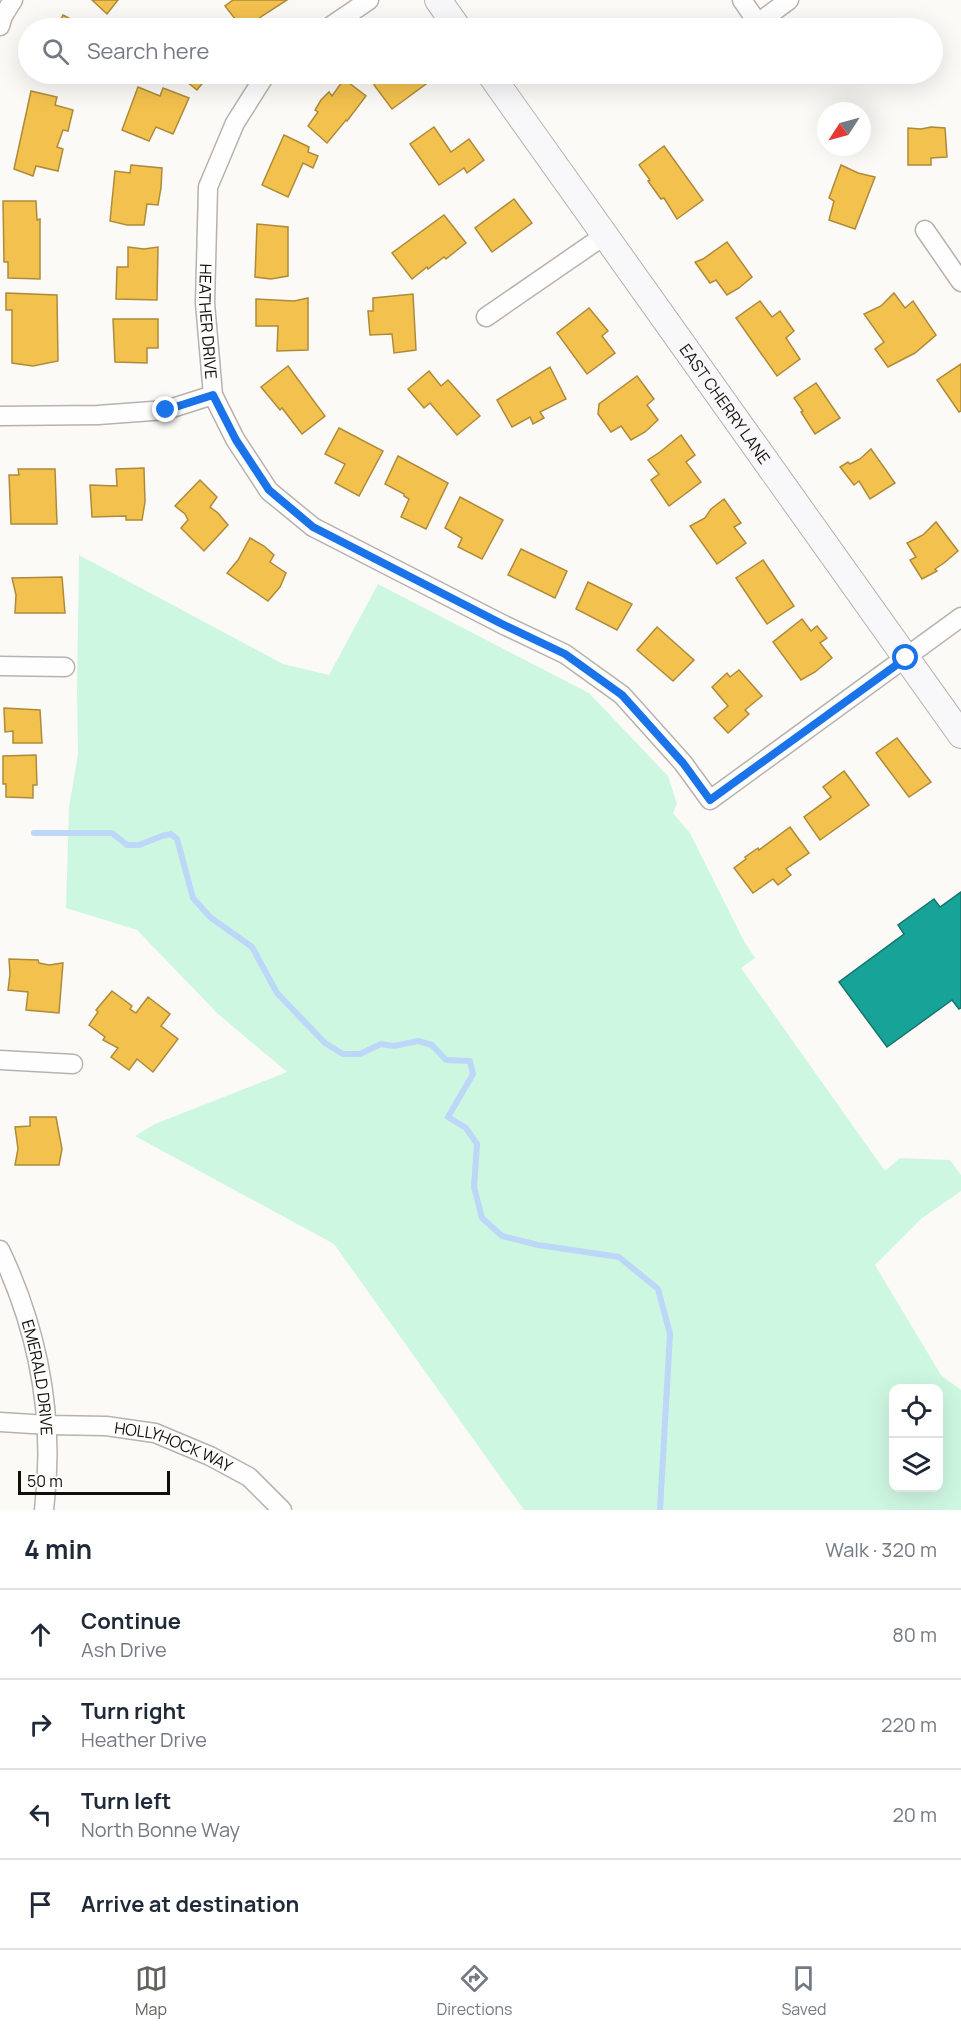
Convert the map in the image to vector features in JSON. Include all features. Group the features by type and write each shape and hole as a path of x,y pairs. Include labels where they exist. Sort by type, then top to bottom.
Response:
{"street":[{"path":"0,26 13,0"},
{"path":"343,18 369,0"},
{"path":"438,0 451,18"},
{"path":"742,0 755,18"},
{"path":"765,18 789,0"},
{"name":"HEATHER DRIVE","path":"259,84 234,123 208,187 205,303 213,395 236,440 269,490 313,527 565,654 622,695 683,763 710,800 906,658"},
{"name":"EAST CHERRY LANE","path":"497,84 961,735"},
{"path":"925,231 961,282"},
{"path":"486,317 605,236"},
{"path":"0,416 98,415 166,410 213,395"},
{"path":"906,658 961,617"},
{"path":"0,666 65,667"},
{"path":"0,1060 73,1064"},
{"name":"EMERALD DRIVE","path":"0,1250 14,1280 32,1332 42,1378 48,1425 48,1478 44,1510"},
{"name":"HOLLYHOCK WAY","path":"0,1422 106,1426 155,1433 210,1456 249,1477 282,1510"}],"green space":[{"path":"79,555 283,664 329,675 378,584 589,693 668,776 677,804 673,813 690,833 745,943 755,958 741,968 885,1171 900,1158 950,1160 961,1175 961,1191 921,1219 875,1265 941,1375 961,1390 961,1510 524,1510 334,1244 135,1136 155,1124 287,1072 218,1014 137,930 66,908 69,807 78,754"}],"building: Homes":[{"path":"92,0 118,0 107,14"},
{"path":"233,0 287,0 260,18 234,18 225,6"},
{"path":"190,84 202,84 197,90"},
{"path":"340,84 350,84 366,96 327,143 308,126 318,112 315,110 321,100 329,92 332,96"},
{"path":"374,84 426,84 392,109"},
{"path":"138,87 160,96 163,88 189,98 173,134 156,127 149,141 122,130"},
{"path":"31,91 57,97 55,105 73,110 68,131 63,130 57,147 63,149 58,171 36,166 33,176 14,169"},
{"path":"434,127 451,152 469,139 484,160 467,173 464,168 439,185 410,144"},
{"path":"908,128 945,128 947,157 931,158 931,165 908,165"},
{"path":"284,135 309,147 308,152 318,156 313,168 303,163 288,197 262,185"},
{"path":"664,146 703,200 677,219 664,198 661,199 648,181 650,180 639,165"},
{"path":"131,165 162,168 158,205 147,204 144,225 127,225 110,221 115,171 130,173"},
{"path":"841,165 858,173 875,177 855,229 829,220 834,201 829,198"},
{"path":"514,199 532,223 492,252 475,228"},
{"path":"3,201 36,201 37,220 40,219 40,279 8,278 8,262 4,262"},
{"path":"444,215 466,243 446,259 444,257 428,269 427,267 412,279 392,253"},
{"path":"257,224 288,227 288,276 271,279 255,277"},
{"path":"727,242 752,277 727,295 716,280 710,283 695,262"},
{"path":"128,247 144,249 158,247 157,300 116,299 117,267 128,267"},
{"path":"6,293 57,295 58,361 33,366 12,363 12,310 6,310"},
{"path":"894,293 905,308 913,301 936,335 915,353 888,367 875,349 884,342 864,314 881,306"},
{"path":"413,294 416,350 394,353 392,334 370,335 368,311 373,311 373,298"},
{"path":"308,298 308,350 277,351 278,326 256,326 256,299 294,301"},
{"path":"760,301 772,317 780,311 794,331 786,338 800,359 777,376 736,318"},
{"path":"589,308 608,331 602,336 615,353 587,374 557,333"},
{"path":"113,319 158,319 158,348 147,348 147,363 115,362"},
{"path":"961,364 961,411 959,412 937,380"},
{"path":"288,366 325,416 302,434 282,408 280,410 261,387"},
{"path":"550,367 566,399 540,412 544,418 533,424 530,417 512,427 497,400"},
{"path":"429,371 441,386 448,380 480,416 457,435 430,403 424,408 408,389"},
{"path":"637,376 654,399 647,405 658,420 645,432 631,440 621,426 611,432 598,414 599,404"},
{"path":"816,383 840,418 815,434 794,398"},
{"path":"339,428 383,451 359,496 335,483 345,464 325,454"},
{"path":"681,435 695,455 686,462 701,482 669,506 651,480 659,474 648,460"},
{"path":"871,449 895,483 870,499 859,481 854,485 840,467 860,459"},
{"path":"398,456 448,483 426,529 401,517 409,499 385,484"},
{"path":"144,468 145,502 142,520 126,520 126,516 92,517 90,485 117,486 116,469"},
{"path":"18,469 55,469 57,524 11,524 9,475 19,475"},
{"path":"200,480 217,497 210,507 228,525 204,551 181,528 188,520 185,514 175,506"},
{"path":"460,497 503,520 482,559 458,547 462,538 445,528"},
{"path":"724,499 741,523 734,527 746,543 717,564 690,526 705,518 711,509"},
{"path":"936,522 958,551 935,569 937,571 922,579 910,560 916,557 907,543 923,535"},
{"path":"250,538 274,555 270,562 286,573 280,587 268,601 227,573 238,560"},
{"path":"521,549 567,571 555,598 508,575"},
{"path":"763,560 794,606 767,624 736,578"},
{"path":"62,577 65,613 15,613 16,595 12,578"},
{"path":"588,582 632,604 617,630 576,609"},
{"path":"802,619 811,631 817,626 827,638 820,643 832,658 801,680 773,642"},
{"path":"657,627 694,660 673,681 637,650"},
{"path":"739,670 762,696 745,710 749,714 728,733 714,718 728,706 712,687 727,673 730,677"},
{"path":"4,708 40,710 42,743 13,743 13,731 5,732"},
{"path":"897,738 931,782 909,797 876,753"},
{"path":"36,755 37,785 33,785 33,798 6,797 6,784 3,784 3,756"},
{"path":"844,771 869,805 820,840 804,817 831,797 823,787"},
{"path":"790,827 809,853 786,869 791,875 778,885 773,879 753,893 734,868 746,859 745,857 758,848 759,850"},
{"path":"9,959 38,960 39,963 49,965 63,963 59,1013 26,1010 28,992 8,990"},
{"path":"112,991 132,1006 130,1009 136,1013 148,997 170,1014 161,1026 178,1039 153,1072 137,1059 129,1070 111,1057 118,1048 103,1040 105,1037 89,1025 98,1012 96,1010"},
{"path":"30,1117 56,1117 62,1149 59,1165 15,1165 18,1149 15,1127 30,1126"}],"building: Public":[{"path":"961,892 961,1008 959,1009 952,1000 887,1047 839,982 904,934 898,925 934,899 940,907"}],"waterway":[{"path":"34,833 112,833 127,845 139,845 171,834 177,839 193,898 210,917 252,947 277,993 325,1043 343,1054 360,1054 381,1044 394,1046 418,1041 432,1045 446,1060 470,1061 473,1074 448,1117 466,1128 477,1144 474,1187 482,1218 502,1236 538,1245 619,1257 658,1289 670,1334 660,1510"}],"route":[{"path":"166,410 213,395 236,440 269,490 313,527 565,654 622,695 683,763 710,800 906,658"}]}
